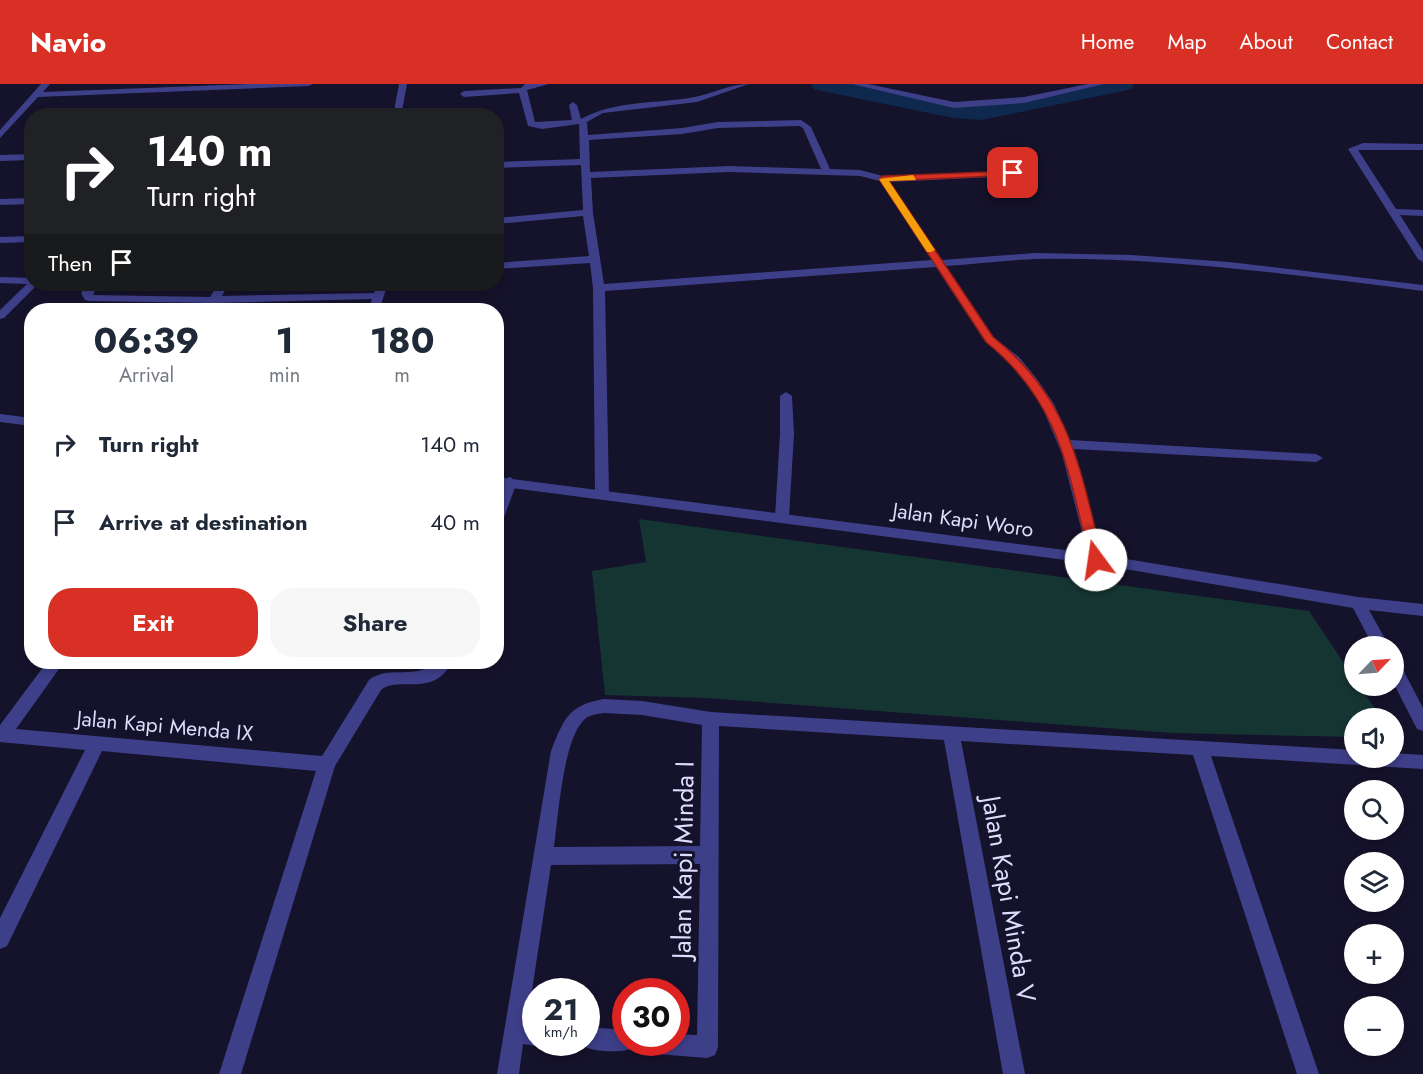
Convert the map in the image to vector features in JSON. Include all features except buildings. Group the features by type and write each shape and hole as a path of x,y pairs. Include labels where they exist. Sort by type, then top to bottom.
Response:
{"street":[{"path":"26,108 46,84"},
{"path":"38,95 306,84"},
{"path":"398,108 403,84"},
{"path":"464,94 523,90 527,86 545,84"},
{"path":"523,90 531,124 542,126 580,122 601,111 697,99 745,84"},
{"path":"856,84 954,105 1024,100 1100,84"},
{"path":"573,105 583,138 588,213 599,288 602,495"},
{"path":"0,135 24,110"},
{"path":"583,138 682,131 718,125 801,123 807,127 827,173"},
{"path":"1423,147 1363,146 1353,148 1423,259"},
{"path":"0,158 24,157"},
{"path":"504,165 584,162"},
{"path":"585,175 729,169 866,174 883,179 1013,173"},
{"path":"883,179 989,339 1013,358 1045,399 1068,444 1096,560"},
{"path":"0,202 24,201"},
{"path":"1392,212 1423,213"},
{"path":"504,220 588,213"},
{"path":"0,240 24,239"},
{"path":"599,288 1035,256 1137,257 1287,271 1423,288"},
{"path":"504,265 595,259"},
{"path":"0,280 24,282"},
{"path":"0,316 24,290"},
{"path":"88,291 89,298 214,300 378,296"},
{"path":"214,300 219,291"},
{"path":"376,303 380,291"},
{"path":"175,303 178,299"},
{"path":"782,517 787,434 786,396"},
{"path":"0,418 24,421"},
{"path":"1068,444 1316,458"},
{"name":"Jalan Kapi Woro","path":"504,482 1096,560 1358,603 1423,610"},
{"path":"1358,603 1376,636"},
{"path":"1,735 51,669"},
{"path":"230,1074 327,764 375,685 381,680 428,678 440,669"},
{"path":"1404,688 1423,724"},
{"path":"531,978 543,856 560,751 579,713 591,707 609,705 711,719 1423,762"},
{"name":"Jalan Kapi Minda I","path":"690,1046 707,1047 711,719"},
{"name":"Jalan Kapi Minda V","path":"951,734 1014,1074"},
{"name":"Jalan Kapi Menda IX","path":"1,735 327,764"},
{"path":"0,939 97,742"},
{"path":"1199,748 1308,1074"},
{"path":"543,856 710,855"},
{"path":"508,1074 522,1041"}],"green space":[{"path":"639,519 1309,611 1344,663 1344,696 1366,696 1375,708 1344,708 1344,737 1173,733 706,698 605,695 592,571 646,562"}],"waterway":[{"path":"822,84 953,111 982,113 1123,84"}],"slow traffic":[{"path":"913,178 883,179 931,250"}],"route":[{"path":"1013,173 883,179 989,339 1002,352 1013,358 1045,399 1068,444 1096,560"}]}
